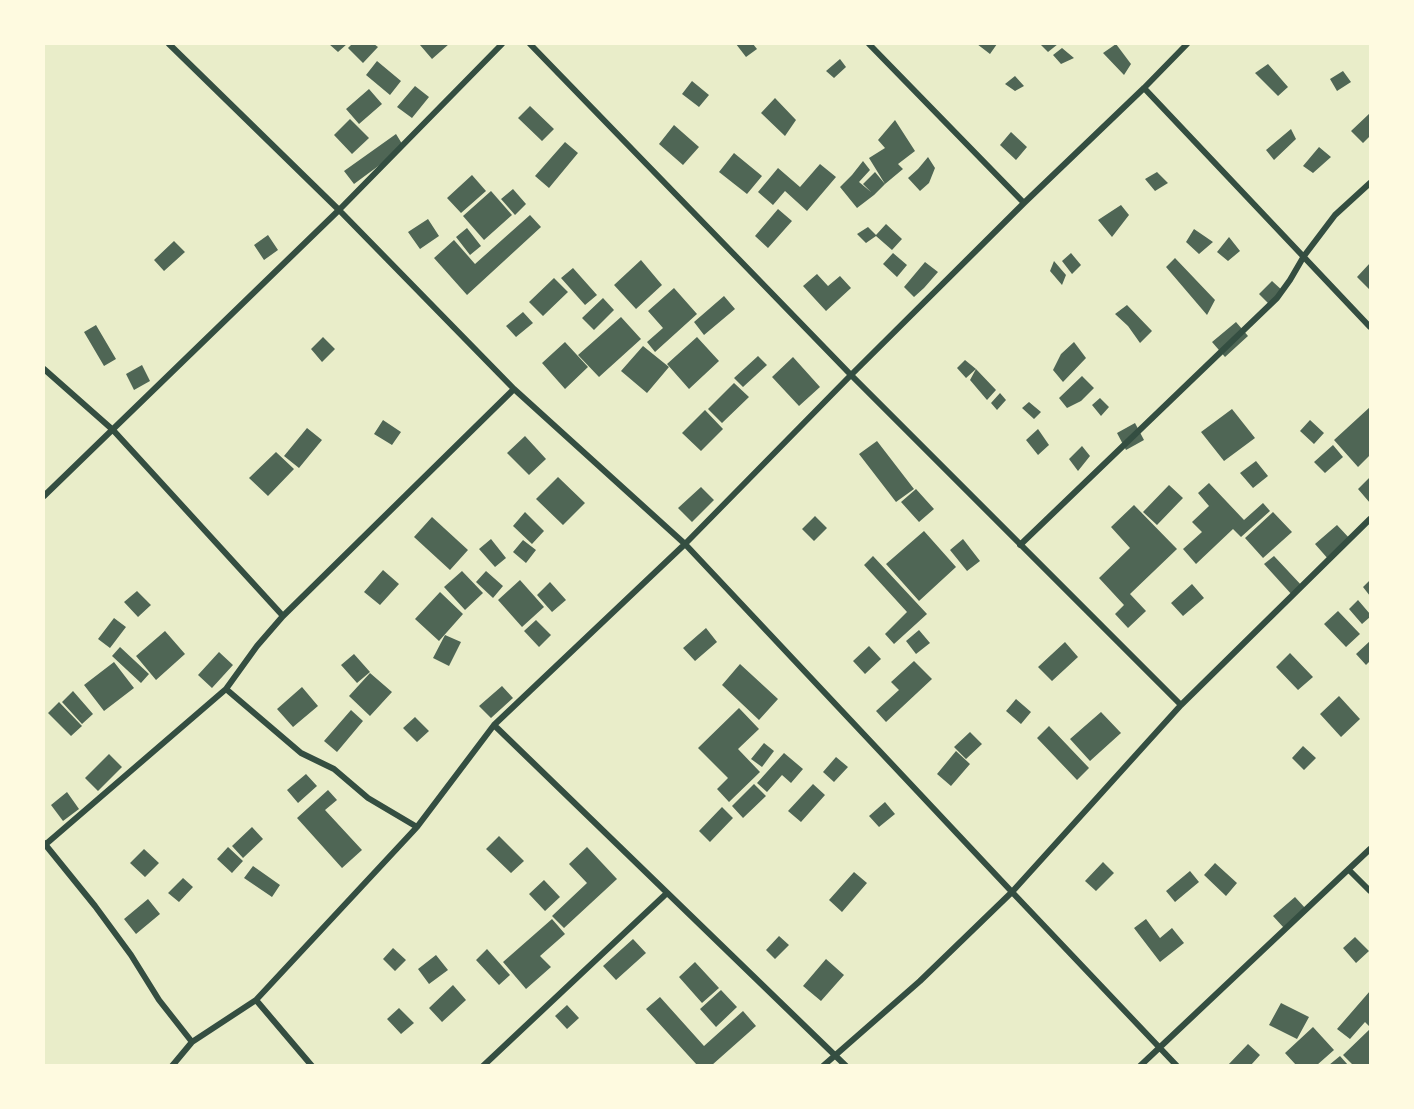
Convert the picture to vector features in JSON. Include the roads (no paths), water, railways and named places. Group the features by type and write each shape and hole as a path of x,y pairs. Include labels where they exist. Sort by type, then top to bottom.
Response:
{"street":[{"path":"169,44 339,210 514,388 685,544 1177,1065"},
{"path":"44,496 339,210 502,44"},
{"path":"530,44 851,375 1180,705"},
{"path":"869,44 1024,203"},
{"path":"172,1065 192,1042 256,1000 417,826 494,725 685,544 851,375 1187,44"},
{"path":"1144,88 1371,327"},
{"path":"1020,545 1277,298 1335,214 1371,183"},
{"path":"44,369 113,430 283,616"},
{"path":"192,1042 159,1000 131,955 95,906 45,843 225,689 283,616 514,388"},
{"path":"823,1065 920,981 1012,892 1180,705 1371,519"},
{"path":"225,689 302,753 334,770 368,798 417,826"},
{"path":"494,725 846,1065"},
{"path":"1140,1065 1371,849"},
{"path":"1349,870 1371,891"},
{"path":"483,1065 667,893"},
{"path":"256,1000 312,1065"}]}
